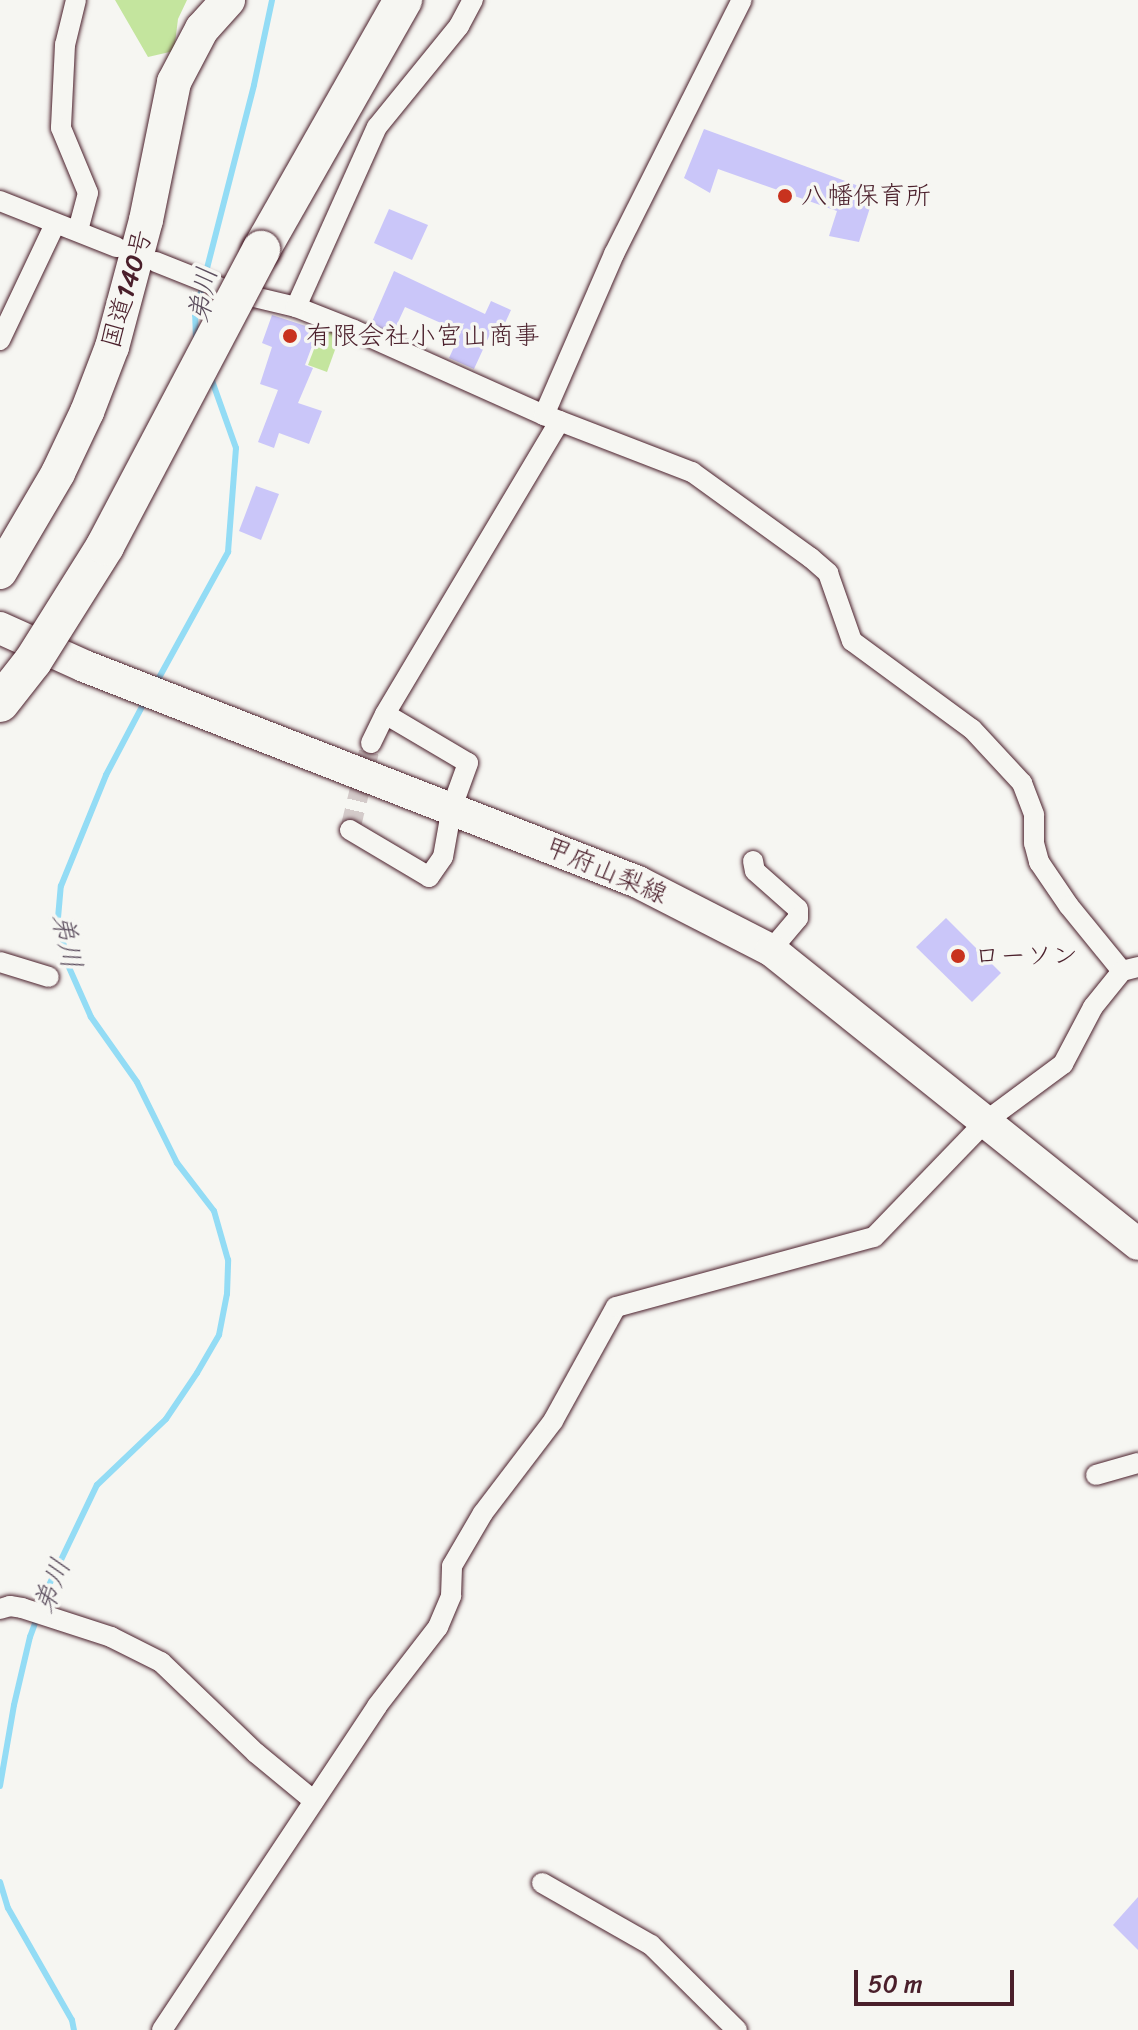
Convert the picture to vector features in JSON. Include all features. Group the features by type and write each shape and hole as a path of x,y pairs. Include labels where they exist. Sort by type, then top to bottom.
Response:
{"highway":[{"path":"0,703 64,614 105,546 261,250 403,0"},
{"name":"国道140号","path":"0,572 58,473 87,412 112,347 146,220 174,82 186,54 226,2"}],"main road":[{"name":"甲府山梨線","path":"0,628 84,666 638,882 771,950 1138,1244"}],"street":[{"path":"76,0 65,45 61,128 88,193 78,231"},
{"path":"296,307 377,127 459,26 473,0"},
{"path":"371,743 552,418 614,254 742,0"},
{"path":"0,201 116,247"},
{"path":"0,340 55,224"},
{"path":"156,262 229,291 296,307 552,418 692,472 828,573 852,641 972,729 1022,783 1034,815 1034,843 1039,862 1069,906 1130,969 1093,1007 1063,1064 986,1121 874,1237 616,1307 553,1421 483,1513 452,1566 451,1596 438,1627 377,1706 162,2030"},
{"path":"350,830 429,877 443,857 452,807 468,763 385,714"},
{"path":"753,861 755,871 798,909 798,918 771,950"},
{"path":"0,962 49,977"},
{"path":"1096,1475 1138,1463"},
{"path":"0,1609 10,1606 22,1608 111,1637 161,1662 256,1753 314,1801"},
{"path":"542,1883 651,1945 737,2030"}],"green space":[{"path":"115,0 187,0 178,19 174,51 148,57"},
{"path":"322,328 340,336 327,372 308,365"}],"building":[{"name":"八幡保育所","path":"704,129 875,192 859,242 829,236 837,211 718,169 710,193 684,178"},
{"path":"389,209 428,225 412,260 374,243"},
{"path":"394,271 485,314 491,301 511,310 499,336 491,332 474,369 449,358 461,332 405,307 393,333 371,324"},
{"path":"272,315 318,330 305,365 313,368 298,403 322,411 309,444 279,433 274,448 258,442 278,390 260,384 272,347 262,343"},
{"path":"256,486 279,494 261,540 239,531"},
{"path":"946,918 1001,973 972,1002 916,947"},
{"path":"1138,1897 1138,1950 1113,1925"}],"waterway":[{"name":"弟川","path":"196,339 195,315 254,85 272,0"},
{"name":"弟川","path":"155,685 228,552 236,448 210,375"},
{"name":"弟川","path":"0,1786 30,1637 49,1585 97,1485 166,1419 197,1373 219,1335 227,1294 228,1260 214,1211 177,1163 137,1082 91,1017 68,965 58,918 61,886 106,775 145,701"},
{"name":"弟川","path":"0,1882 8,1908 72,2020 74,2030"}],"tunnel":[{"path":"350,830 371,743"}],"place":[{"name":"八幡保育所","path":"785,196"},
{"name":"有限会社小宮山商事","path":"290,336"},
{"name":"ローソン","path":"958,956"}]}
